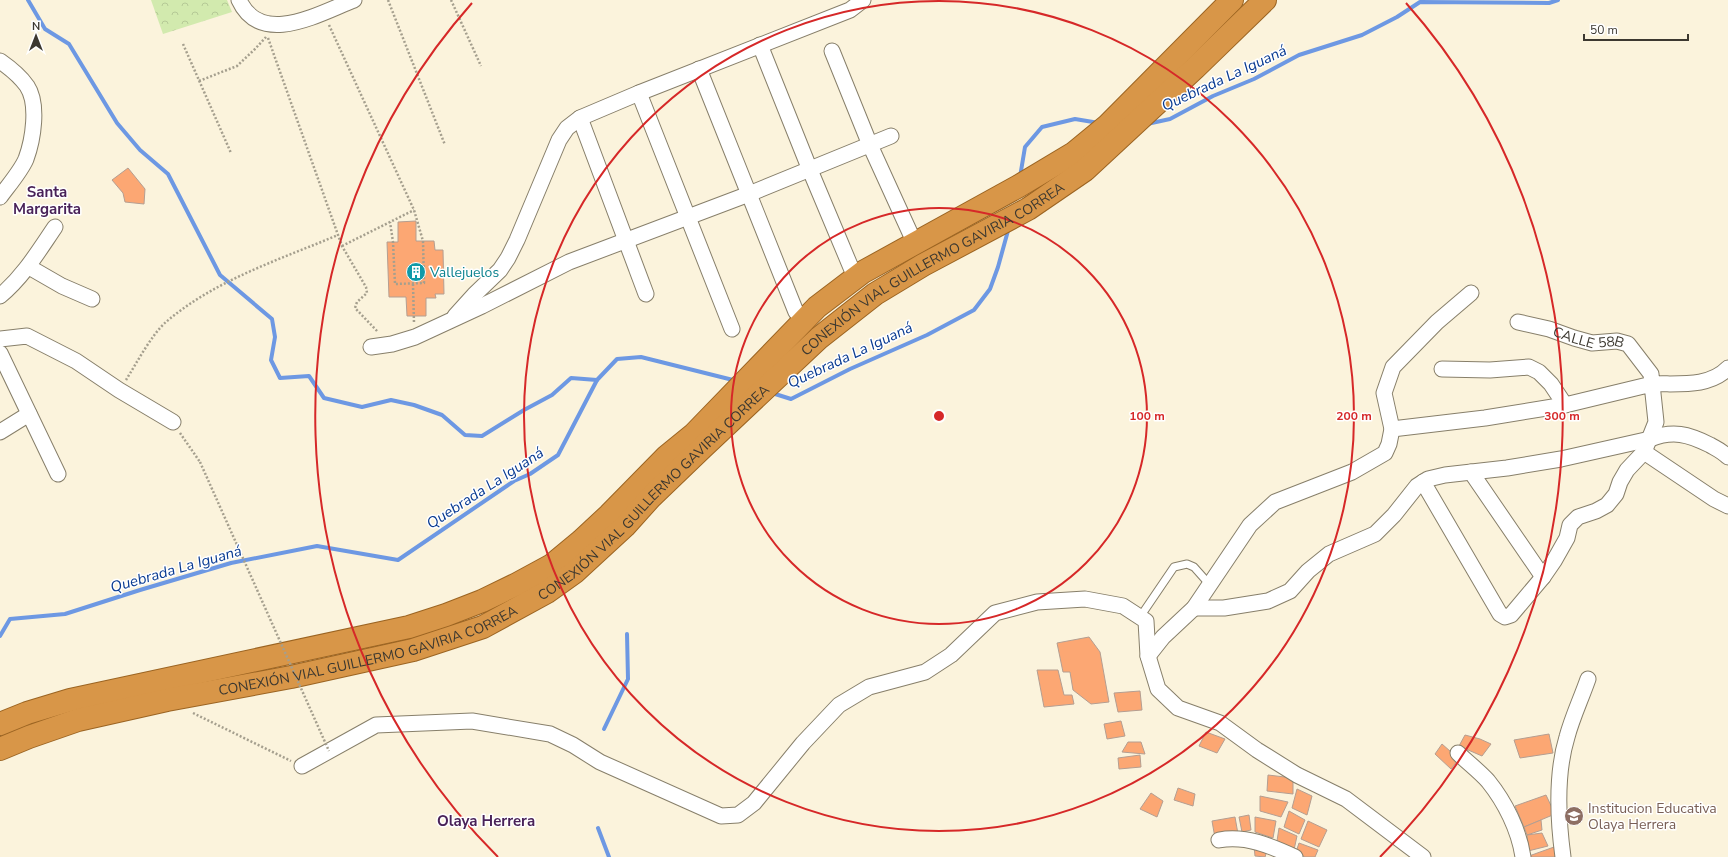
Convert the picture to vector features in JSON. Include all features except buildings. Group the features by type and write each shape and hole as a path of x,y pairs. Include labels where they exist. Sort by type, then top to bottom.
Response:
{"highway":[{"name":"CONEXIÓN VIAL GUILLERMO GAVIRIA CORREA","path":"1160,86 1232,0"},
{"name":"CONEXIÓN VIAL GUILLERMO GAVIRIA CORREA","path":"0,749 8,744 78,720 167,700 291,677 413,650 484,627 547,592 575,572 626,526 798,326 817,307 863,272 883,260 1019,186 1074,153 1160,86 1265,0"},
{"name":"CONEXIÓN VIAL GUILLERMO GAVIRIA CORREA","path":"0,724 27,712 70,700 409,627 482,601 518,584 558,560 604,520 667,456 698,441"}],"street":[{"path":"240,0 245,10 255,19 269,25 284,25 354,0"},
{"path":"453,318 500,270 508,258 518,240 559,140 567,128 580,118 639,93 850,10 863,0"},
{"path":"760,45 852,270"},
{"path":"832,51 870,145 911,235"},
{"path":"0,61 14,72 28,88 34,112 32,133 26,160 0,197"},
{"path":"699,69 796,312"},
{"path":"639,93 732,329"},
{"path":"580,118 646,294"},
{"path":"371,347 392,344 415,337 453,318 482,306 569,262 688,218 891,136"},
{"path":"0,296 9,289 29,266 55,228"},
{"path":"29,266 62,286 92,299"},
{"path":"1148,656 1164,637 1194,608 1250,525 1275,502 1352,472 1384,452 1389,444 1392,429 1384,393 1393,367 1437,322 1471,293"},
{"name":"CALLE 58B","path":"1518,322 1549,329 1592,343 1617,341 1628,344 1651,374 1652,384"},
{"path":"0,339 27,336 76,361 119,390 173,422"},
{"path":"0,353 58,474"},
{"path":"1442,369 1490,370 1529,367 1539,372 1551,384 1565,405"},
{"path":"1392,429 1485,418 1565,405 1652,384 1701,382 1714,379 1728,368"},
{"path":"1647,445 1656,422 1652,384"},
{"path":"0,432 29,414"},
{"path":"1423,482 1502,616 1511,615 1543,577 1567,538 1570,525 1578,517 1596,511 1607,505 1616,494 1620,482 1627,470 1647,445 1663,434 1678,434 1693,437 1723,451 1728,456"},
{"path":"1194,608 1224,608 1268,601 1290,592 1308,572 1329,554 1375,534 1394,515 1417,486 1423,482 1445,475 1562,459 1647,445 1714,499 1728,506"},
{"path":"1471,472 1543,577"},
{"path":"302,766 376,725 472,722 550,734 573,745 600,762 721,816 738,815 754,802 803,743 839,705 869,688 925,672 951,655 995,613 1037,602 1085,599 1123,606 1146,621 1148,656 1158,689 1178,708 1220,723 1257,750 1296,774 1346,799 1423,857"},
{"path":"1563,857 1560,833 1561,765 1566,738 1588,679"},
{"path":"1458,753 1487,780 1507,809 1523,857"},
{"path":"1219,840 1240,839 1256,842 1295,857"}],"lane":[{"path":"1140,617 1174,567 1187,564 1194,567 1210,585"}],"path":[{"path":"388,0 445,145"},
{"path":"451,0 481,66"},
{"path":"323,12 414,210 423,241 424,283 395,284 393,242 390,222"},
{"path":"199,81 237,66 267,35 342,246 367,290 365,295 355,305 355,308 392,344"},
{"path":"183,44 231,153"},
{"path":"342,246 414,210"},
{"path":"119,390 144,351 165,323 209,291 338,235"},
{"path":"413,284 415,337"},
{"path":"173,422 200,462 329,751"},
{"path":"167,700 302,766"}],"green space":[{"path":"151,0 227,0 232,12 163,34"}],"waterway":[{"path":"28,0 45,29 69,44 117,123 140,150 168,174 220,275 272,319 275,337 271,360 280,378 309,376 324,398 362,407 391,400 414,405 442,415 465,435 482,436 524,410 552,395 571,378 597,380"},
{"name":"Quebrada La Iguaná","path":"1147,124 1170,119 1213,96 1254,79 1299,55 1362,35 1397,17 1420,2 1549,3 1558,0"},
{"name":"Quebrada La Iguaná","path":"1020,177 1025,147 1042,127 1075,119 1099,123"},
{"name":"Quebrada La Iguaná","path":"772,393 791,399 850,369 927,335 974,310 990,289 998,267 1009,227"},
{"name":"Quebrada La Iguaná","path":"0,636 10,619 65,614 231,563 317,546 398,560 514,481 530,474 558,455 597,380 617,359 641,357 737,381"},
{"path":"604,729 628,679 627,634"},
{"path":"598,828 609,857"}],"place":[{"name":"Vallejuelos","path":"416,272"},
{"name":"Institucion Educativa Olaya Herrera","path":"1574,816"}],"district":[{"name":"Santa Margarita","path":"47,200"},
{"name":"Olaya Herrera","path":"486,821"}]}
